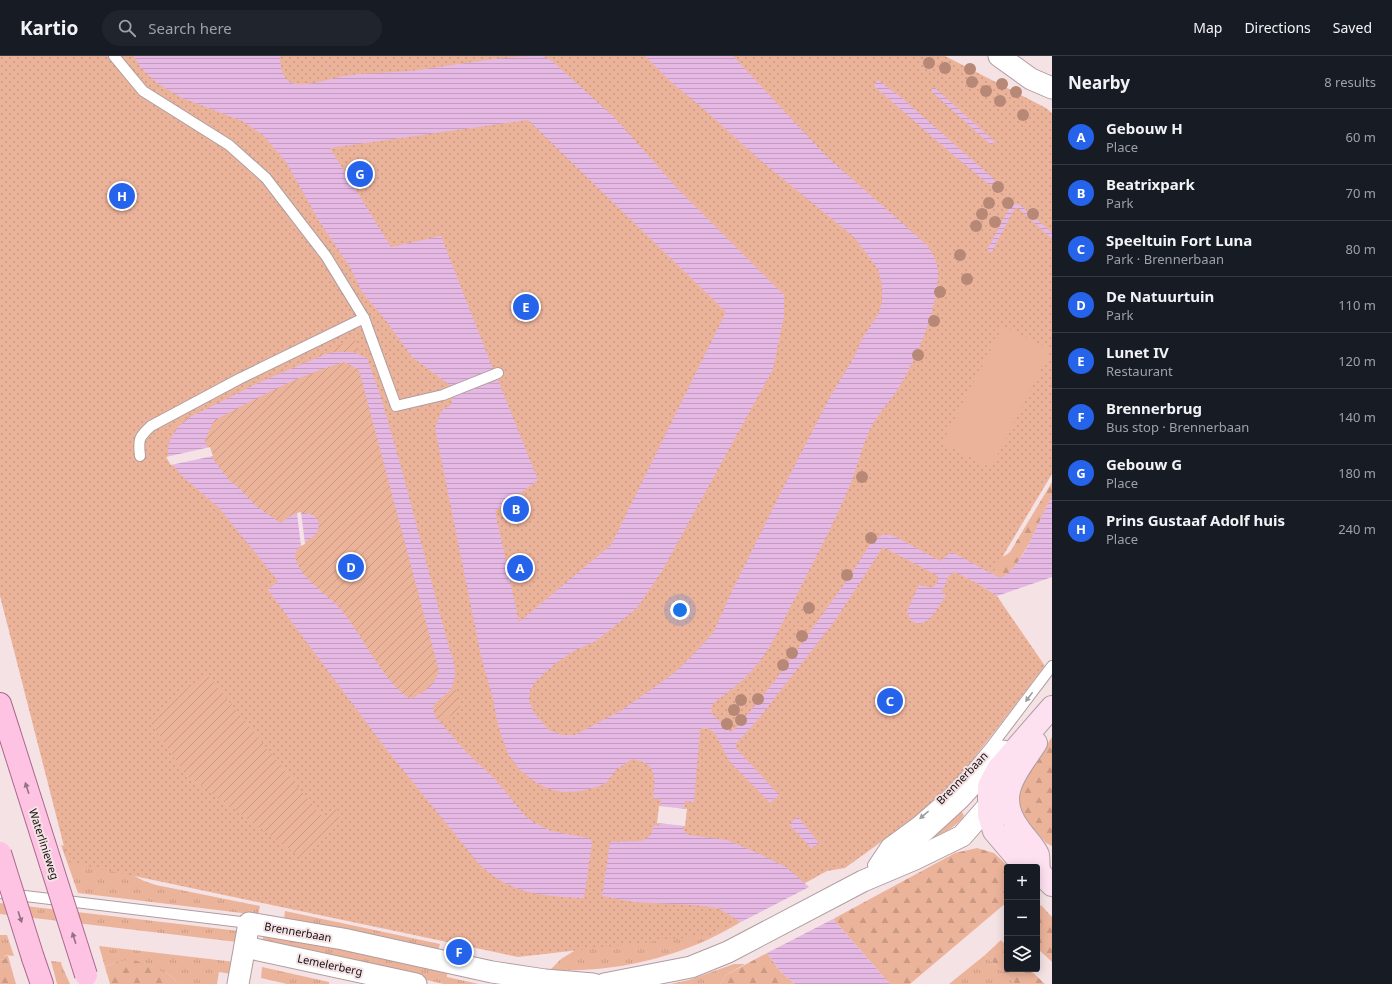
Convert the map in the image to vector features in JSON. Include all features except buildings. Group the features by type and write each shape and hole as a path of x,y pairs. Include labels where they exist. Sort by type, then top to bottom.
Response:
{"main road":[{"name":"Waterlinieweg","path":"0,704 88,981"},
{"path":"0,853 42,984"},
{"path":"32,984 33,958"}],"street":[{"path":"999,56 1031,79 1052,88"},
{"name":"Brennerbaan","path":"863,881 924,831 952,805 1004,751 1048,713"},
{"name":"Brennerbaan","path":"604,984 691,967 728,952 863,881 915,859 962,836 1012,779 1037,743 1048,713"},
{"name":"Brennerbaan","path":"1008,832 994,831 989,815 989,786 998,769 1048,713"},
{"name":"Brennerbaan","path":"1008,832 1008,796 1012,779"},
{"name":"Brennerbaan","path":"952,805 971,800 989,806"},
{"path":"1008,832 1033,864"},
{"name":"Brennerbaan","path":"962,836 1008,832"},
{"path":"238,984 249,923"},
{"name":"Brennerbaan","path":"249,923 343,939 492,972 545,982 593,984"},
{"name":"Lemelerberg","path":"244,947 416,984"}],"lane":[{"path":"114,56 143,92 229,145 266,178 326,256 364,318 396,406 443,395 498,373"},
{"path":"140,456 138,445 141,436 151,426 239,379 364,318"},
{"name":"Brennerbaan","path":"863,881 887,844 917,822 948,795 972,771 1052,666"},
{"name":"Brennerbaan","path":"0,893 249,923"}],"green space":[{"path":"0,56 945,56 1046,108 1052,113 1052,474 992,574 952,552 940,561 896,537 984,587 997,596 1045,666 971,762 947,789 921,813 845,868 827,871 711,935 518,957 68,862 0,596"},
{"path":"1003,326 1051,350 991,468 942,443"},
{"path":"355,338 461,709 417,737 170,426"},
{"path":"1052,482 1052,496 1031,540 1017,564 1006,576 1000,578 940,561 857,523 999,558 1010,552"},
{"path":"206,673 324,819 337,809 340,814 337,825 300,857 184,773 149,720"},
{"path":"1052,737 1052,846 1046,843 1025,818 1020,810 1018,800 1023,779"},
{"path":"961,811 964,815 962,819 954,826 931,839 927,835"},
{"path":"61,845 82,848 144,881 156,885 260,906 258,915 78,893"},
{"path":"977,848 994,853 1006,864 1004,864 1004,905 910,984 890,984 833,919 955,853"},
{"path":"0,903 239,931 237,942 0,914"},
{"path":"1041,905 1052,917 1052,962 1040,951"},
{"path":"718,908 741,922 696,945 649,960 625,965 600,969 550,970 561,959 574,951 579,944"},
{"path":"285,911 440,944 438,951 284,919"},
{"path":"0,935 7,935 14,956 4,955 5,959 0,960"},
{"path":"264,935 314,943 447,972 447,977 479,984 444,984 268,944 262,941"},
{"path":"1001,940 1004,943 1004,972 1032,972 1045,984 1015,984 985,955"},
{"path":"99,946 235,962 231,974 219,972 217,984 180,984 168,974 117,962 105,967"},
{"path":"767,953 780,971 795,984 720,984 726,975"},
{"path":"4,955 8,956 16,984 0,984 0,960 5,959"},
{"path":"985,955 1015,984 949,984"},
{"path":"132,959 168,974 180,984 110,984 105,967 117,962"},
{"path":"51,961 61,962 70,984 57,984"},
{"path":"734,964 745,964 726,975 720,984 670,984 689,980"},
{"path":"262,967 329,982 329,984 287,984 261,978"}],"shaded area":[{"path":"134,56 280,56 281,67 286,78 292,83 304,84 354,75 409,71 496,59 542,56 552,61 615,118 676,187 784,295 784,316 773,369 662,571 637,608 596,641 572,652 555,664 537,680 530,690 529,701 535,714 549,730 562,735 575,735 622,710 673,674 713,633 780,494 830,397 853,359 862,339 879,313 882,301 882,285 878,269 854,237 760,160 706,111 670,81 645,56 733,56 826,156 927,245 937,263 937,290 929,321 917,352 896,392 878,416 872,427 864,444 852,480 839,511 771,644 749,673 713,704 711,708 712,714 731,732 737,727 774,682 850,576 873,540 883,535 891,535 896,537 940,561 952,552 1000,578 1009,573 1024,553 1052,496 1052,577 997,596 984,587 955,572 950,575 943,588 942,593 946,595 936,611 923,623 917,623 911,621 907,611 919,585 932,588 938,582 938,576 883,547 834,622 759,718 736,744 736,748 779,795 770,803 729,761 715,733 708,728 702,728 700,730 694,802 685,801 683,828 688,835 727,840 786,867 809,887 833,919 890,984 795,984 780,971 741,922 718,908 694,905 634,902 602,896 610,842 640,841 648,837 654,825 659,826 661,802 660,799 653,798 654,778 651,768 647,764 632,759 616,770 607,782 600,786 581,791 563,792 549,789 535,782 520,770 508,754 498,725 493,699 481,656 435,428 442,410 451,405 453,397 498,380 538,480 495,511 519,622 611,545 726,312 528,120 330,148 391,247 441,236 493,369 450,386 412,357 384,318 362,292 350,267 319,221 286,162 263,135 242,121 182,98 157,83 141,68"},
{"path":"878,80 903,99 994,179 994,184 990,185 987,183 874,86"},
{"path":"932,88 935,88 995,142 990,144 932,92"},
{"path":"1014,204 1020,205 1052,233 1052,239 1016,208 992,252 989,252 988,248 1010,207"},
{"path":"335,352 353,352 367,358 381,398 400,462 454,663 455,673 452,687 436,702 433,707 435,716 466,752 495,779 525,816 551,831 588,838 591,840 592,843 584,898 541,895 528,892 503,882 479,864 386,749 268,590 278,581 219,508 182,476 168,457 170,440 178,427 190,417 260,382 326,354","holes":["345,362 359,370 439,671 437,677 431,685 425,691 411,699 402,693 384,672 343,612 314,585 301,570 295,554 299,547 317,533 319,522 316,518 314,516 301,513 291,515 281,523 276,520 256,506 229,480 211,456 205,441 215,420 278,388 311,373"]},
{"path":"798,817 819,843 811,848 789,824"}],"pier":[{"path":"210,447 213,456 171,465 166,457"},
{"path":"301,512 305,544 301,546 297,513"},
{"path":"659,806 687,809 685,826 657,823"},
{"path":"811,886 835,918 765,954 739,923"}],"place":[{"name":"Gebouw G","path":"360,174"},
{"name":"Prins Gustaaf Adolf huis","path":"122,196"},
{"name":"Lunet IV","path":"526,307"},
{"name":"Beatrixpark","path":"516,509"},
{"name":"De Natuurtuin","path":"351,567"},
{"name":"Gebouw H","path":"520,568"},
{"name":"Speeltuin Fort Luna","path":"890,701"},
{"name":"Brennerbrug","path":"459,952"}]}
